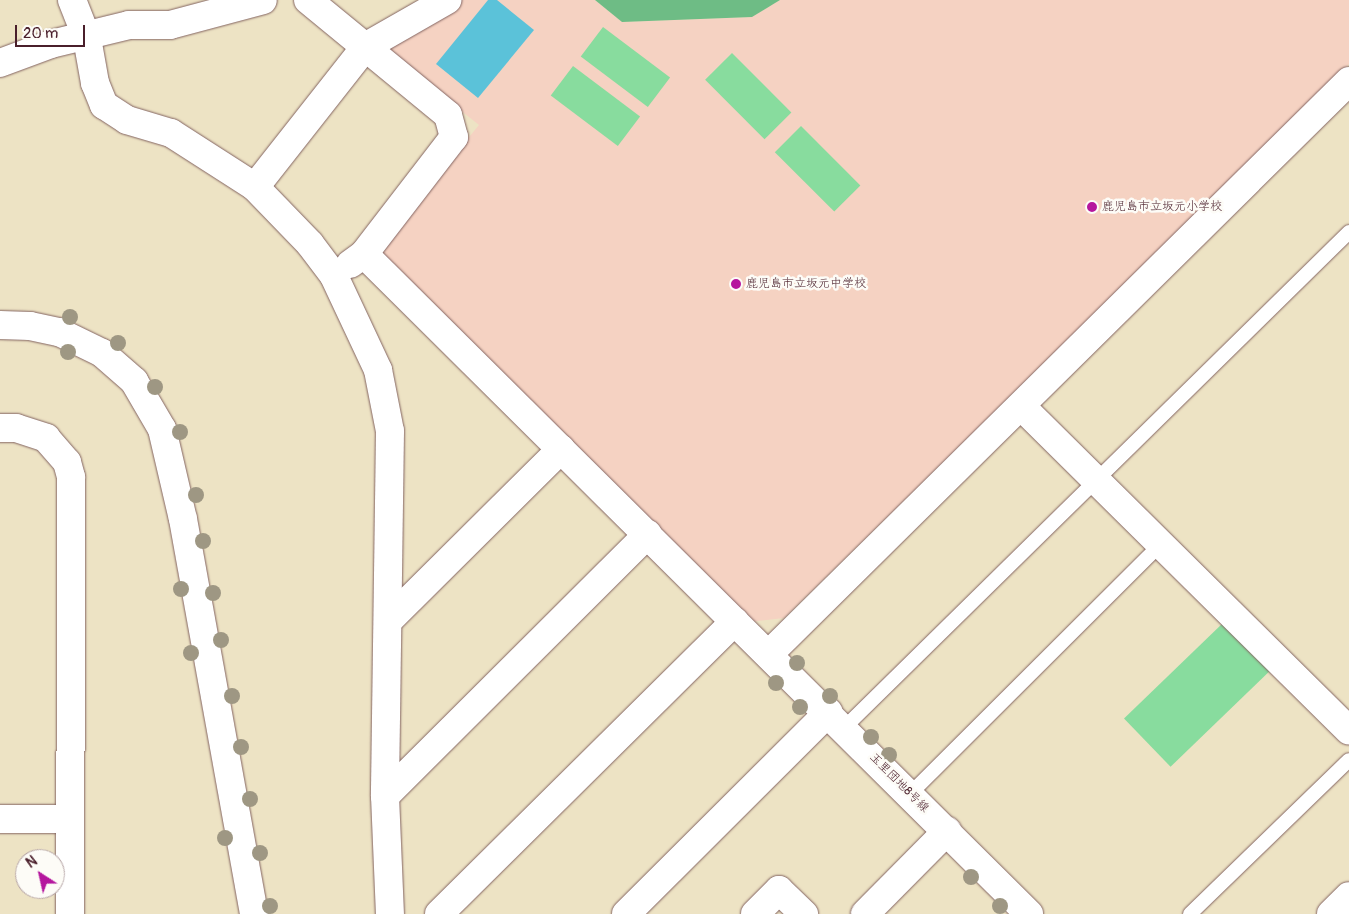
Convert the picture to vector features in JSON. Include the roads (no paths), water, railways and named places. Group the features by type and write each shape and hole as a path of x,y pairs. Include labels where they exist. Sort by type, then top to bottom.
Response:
{"street":[{"path":"72,0 86,38 95,83 104,105 127,120 171,133 221,162 255,187 310,244 334,276 366,339 387,406 390,431 385,796 390,914"},
{"path":"0,63 51,44 86,38 129,25 170,24 263,0"},
{"path":"308,0 448,115 454,137 364,254 334,276"},
{"path":"255,187 365,47 447,0"},
{"path":"770,653 1022,407 1349,80"},
{"name":"玉里団地8号線","path":"364,254 735,621 770,653 1029,914"},
{"path":"0,325 30,326 59,332 102,353 134,381 162,429 183,519 254,914"},
{"path":"1022,407 1349,731"},
{"path":"0,428 16,428 46,438 67,462 71,477 70,914"},
{"path":"388,621 562,449"},
{"path":"385,796 648,534"},
{"path":"439,914 735,621"},
{"path":"626,914 836,720"},
{"path":"0,819 70,819"},
{"path":"864,914 947,831"},
{"path":"755,914 779,890 804,914"},
{"path":"1332,914 1349,896"}],"lane":[{"path":"836,720 1096,480 1349,232"},
{"path":"910,794 1161,544"},
{"path":"1190,914 1349,760"}],"water":[{"path":"488,0 497,0 534,30 478,98 436,64"}],"place":[{"name":"鹿児島市立坂元小学校","path":"1092,207"},
{"name":"鹿児島市立坂元中学校","path":"736,284"}]}
